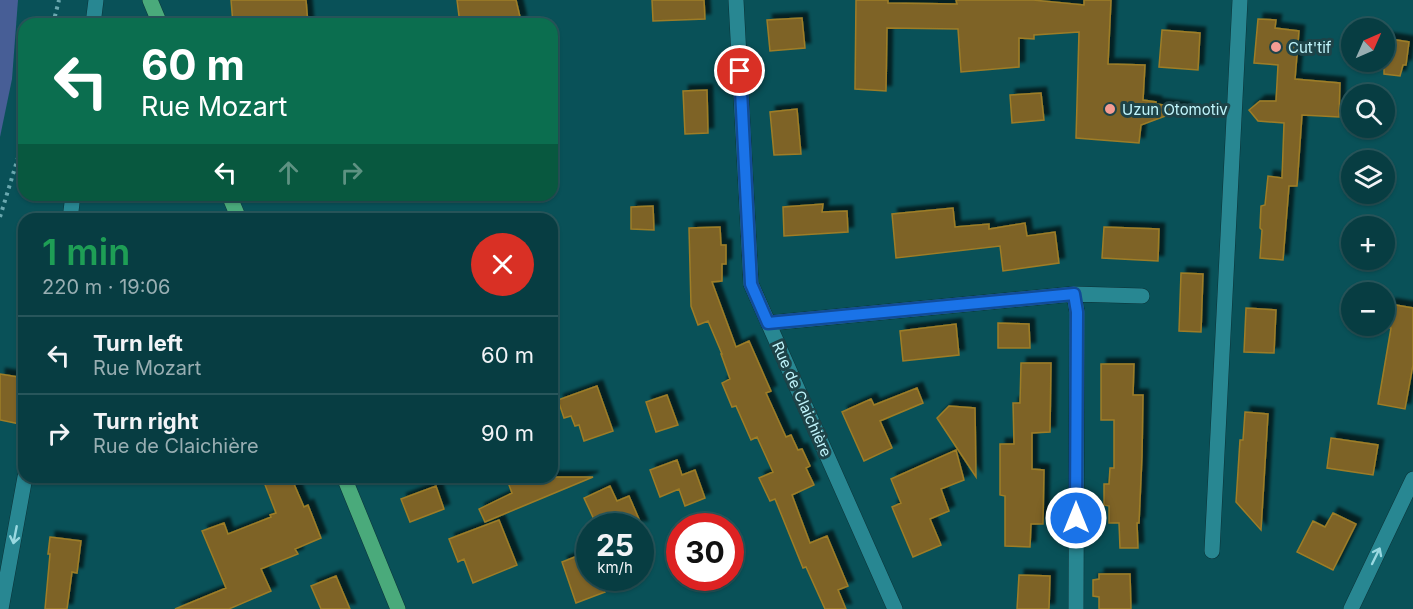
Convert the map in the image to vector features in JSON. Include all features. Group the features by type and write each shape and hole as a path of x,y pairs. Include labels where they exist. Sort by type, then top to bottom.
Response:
{"main road":[{"path":"150,0 158,18"},
{"path":"346,483 398,609"}],"street":[{"path":"94,18 96,0"},
{"name":"Rue de Claichière","path":"736,0 751,284 895,609"},
{"path":"1212,551 1240,0"},
{"path":"1074,294 1077,312 1076,609"},
{"path":"768,323 1074,294 1142,296"},
{"path":"1351,609 1413,479"},
{"path":"1,609 24,483"}],"path":[{"path":"54,18 59,0"},
{"path":"0,217 18,158"}],"water":[{"path":"0,0 18,0 12,79 0,137"}],"building":[{"path":"231,0 306,0 308,18 232,18"},
{"path":"457,0 516,0 520,18 459,18"},
{"path":"652,0 704,0 705,19 653,21"},
{"path":"856,0 957,4 956,0 1033,0 1084,5 1084,0 1111,0 1108,64 1145,65 1143,100 1187,108 1141,125 1139,143 1076,138 1079,32 1034,35 1034,39 1019,38 1019,67 961,72 958,29 887,28 886,91 855,89"},
{"path":"802,18 805,48 770,51 767,20"},
{"path":"1258,19 1276,20 1275,28 1299,31 1295,79 1340,83 1339,117 1302,115 1297,186 1289,186 1283,260 1260,258 1261,206 1265,205 1268,176 1282,178 1284,123 1258,121 1249,110 1260,101 1276,101 1278,65 1254,63"},
{"path":"1162,30 1200,33 1198,70 1159,67"},
{"path":"1395,40 1409,42 1406,65 1403,65 1400,76 1384,74 1384,72 1395,72"},
{"path":"707,90 708,133 685,134 683,91"},
{"path":"1041,93 1044,120 1012,123 1010,95"},
{"path":"797,109 801,154 774,155 770,112"},
{"path":"823,204 822,212 847,211 848,232 784,236 783,207"},
{"path":"653,206 654,230 631,229 631,207"},
{"path":"953,208 955,227 989,224 989,229 1025,223 1027,236 1055,232 1059,263 1003,271 1000,246 896,258 892,214"},
{"path":"720,227 721,245 726,245 726,264 722,264 722,281 712,282 736,347 749,341 771,391 766,393 786,437 791,435 798,450 802,449 810,466 806,468 814,485 792,495 810,543 827,536 848,586 838,590 846,609 825,609 806,567 803,568 775,499 770,501 759,478 773,472 757,437 751,440 736,406 732,407 722,383 730,379 708,321 698,325 691,306 689,228"},
{"path":"1104,227 1159,229 1158,261 1102,258"},
{"path":"1181,273 1203,274 1201,332 1179,331"},
{"path":"1395,305 1413,308 1413,365 1405,409 1378,404 1390,336 1395,336"},
{"path":"1246,308 1276,310 1274,353 1244,352"},
{"path":"998,323 1029,324 1030,348 998,348"},
{"path":"956,324 959,355 903,361 900,331"},
{"path":"1021,363 1051,363 1050,432 1032,433 1032,469 1044,470 1043,524 1031,524 1030,547 1005,546 1005,496 1000,495 1000,444 1014,444 1013,403 1020,403"},
{"path":"1101,364 1134,364 1133,395 1143,395 1139,523 1137,523 1138,548 1120,548 1119,523 1109,523 1109,506 1104,505 1104,484 1109,484 1110,468 1114,468 1114,420 1101,420"},
{"path":"0,374 18,377 18,424 0,420"},
{"path":"597,386 613,431 584,441 579,425 575,426 571,416 564,418 558,400"},
{"path":"917,388 923,403 880,421 892,448 864,461 842,412 871,399 874,405"},
{"path":"667,395 678,425 656,432 646,402"},
{"path":"949,406 975,408 976,477 937,418"},
{"path":"1245,412 1268,414 1261,530 1236,502 1240,440 1243,440"},
{"path":"1331,438 1378,445 1373,475 1327,468"},
{"path":"956,450 964,480 941,489 949,511 930,519 941,545 913,557 892,507 901,503 891,479"},
{"path":"677,460 682,475 695,470 705,498 685,506 679,489 660,497 650,470"},
{"path":"558,477 593,477 485,522 479,509 512,493 508,483 558,483"},
{"path":"264,483 294,483 304,507 308,505 321,538 295,549 298,554 261,569 271,591 229,609 175,609 226,588 202,531 224,523 228,534 276,513"},
{"path":"436,486 444,509 410,522 401,499"},
{"path":"610,486 617,501 629,496 636,513 591,513 584,498"},
{"path":"1333,513 1356,524 1333,570 1297,552 1313,521 1325,527"},
{"path":"499,520 517,565 473,583 464,559 458,562 449,539"},
{"path":"50,537 81,541 77,573 72,572 67,609 45,609"},
{"path":"576,556 576,591 605,592 576,603 562,562"},
{"path":"1099,574 1130,574 1131,609 1099,609 1099,597 1093,596 1093,580 1099,579"},
{"path":"1019,575 1050,576 1049,609 1017,609"},
{"path":"336,576 350,609 321,609 311,586"}],"place":[{"name":"Cut'tif","path":"1276,47"},
{"name":"Uzun Otomotiv","path":"1110,109"}],"route":[{"path":"740,71 751,284 768,323 1074,294 1077,312 1076,518"}]}
